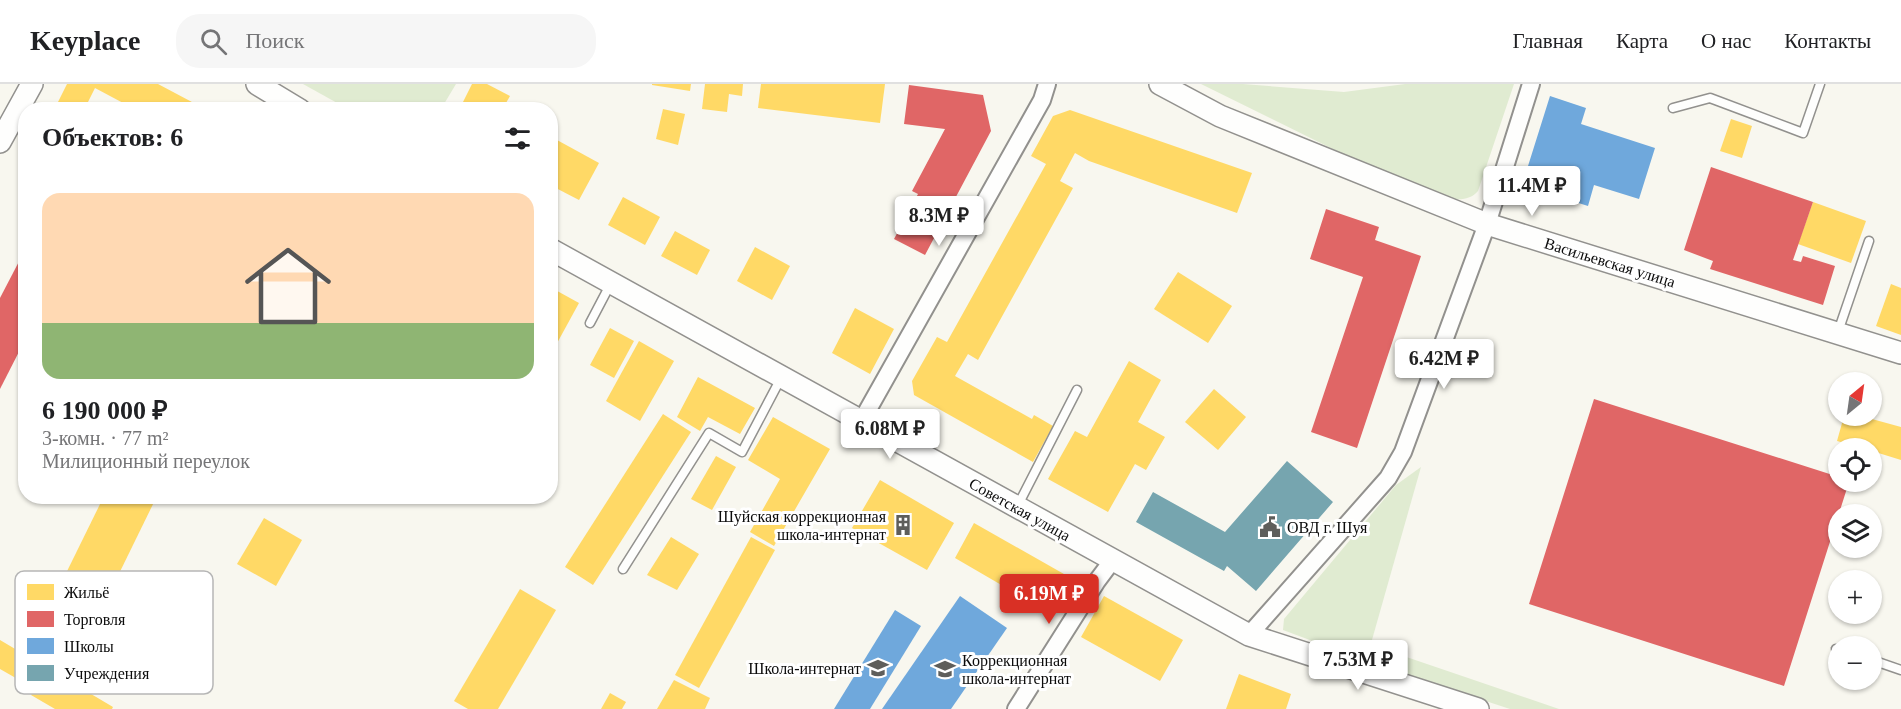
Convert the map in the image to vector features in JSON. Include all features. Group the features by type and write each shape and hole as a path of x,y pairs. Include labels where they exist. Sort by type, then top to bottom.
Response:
{"street":[{"path":"22,102 32,84"},
{"path":"257,84 286,98"},
{"path":"861,422 1042,100 1047,84"},
{"name":"Васильевская улица","path":"1160,84 1220,116 1486,224 1901,353"},
{"path":"1249,635 1388,478 1403,452 1486,224 1531,84"},
{"path":"0,142 18,109"},
{"name":"Советская улица","path":"558,253 1249,635 1478,709"},
{"path":"1016,709 1112,561"}],"lane":[{"path":"1673,108 1710,98 1803,133 1820,84"},
{"path":"1841,323 1869,241"},
{"path":"590,323 612,283"},
{"path":"623,568 710,433 742,452 781,378"},
{"path":"1017,507 1077,390"},
{"path":"1882,663 1901,670"}],"green space":[{"path":"303,84 456,84 445,102 335,102"},
{"path":"1201,84 1243,84 1344,92 1405,84 1514,84 1478,191 1471,197 1459,199 1422,193"},
{"path":"1421,467 1366,661 1283,630 1284,619 1396,485"},
{"path":"1380,648 1559,709 1510,709 1376,665"}],"building: Жильё":[{"path":"67,84 158,84 192,102 121,102 95,88 88,102 58,102"},
{"path":"472,84 487,84 510,96 507,102 463,102"},
{"path":"652,84 691,84 690,91"},
{"path":"705,84 743,84 742,96 729,94 727,112 702,109"},
{"path":"761,84 885,84 880,123 758,108"},
{"path":"663,109 685,114 678,145 656,139"},
{"path":"1070,110 1252,173 1237,213 1089,161 1075,153 1060,181 1073,188 978,360 968,354 955,376 1032,419 1034,415 1053,426 1033,462 914,395 912,381 937,337 947,342 1046,164 1031,156 1053,116"},
{"path":"1731,119 1752,126 1742,158 1720,151"},
{"path":"558,141 599,163 579,200 558,189"},
{"path":"623,197 660,217 645,245 608,225"},
{"path":"1813,202 1866,221 1851,263 1798,244"},
{"path":"675,231 710,250 697,275 661,256"},
{"path":"755,247 790,266 772,300 737,281"},
{"path":"1178,272 1232,306 1208,343 1154,309"},
{"path":"1891,284 1901,288 1901,335 1876,326"},
{"path":"558,291 579,303 558,341"},
{"path":"855,308 894,329 870,374 832,353"},
{"path":"610,328 634,341 614,378 590,365"},
{"path":"639,341 674,361 640,421 606,401"},
{"path":"1129,361 1161,380 1138,422 1165,437 1146,470 1135,464 1108,512 1048,479 1075,431 1087,437"},
{"path":"698,377 755,408 740,434 708,417 700,431 677,417"},
{"path":"1214,389 1246,417 1218,450 1185,422"},
{"path":"663,414 691,432 593,585 565,567"},
{"path":"773,417 830,449 774,546 750,532 780,479 748,460"},
{"path":"1882,422 1901,427 1901,460 1882,454 1882,438 1838,438 1841,426 1882,426"},
{"path":"716,456 736,467 712,510 691,499"},
{"name":"Шуйская коррекционная школа-интернат","path":"880,480 954,523 927,570 852,528"},
{"path":"100,504 153,504 120,571 67,571"},
{"path":"264,518 302,540 276,586 237,564"},
{"path":"974,523 1071,578 1055,607 1014,583 1010,590 955,558"},
{"path":"671,537 699,554 677,590 647,575"},
{"path":"751,537 775,550 699,688 675,675"},
{"path":"520,589 556,610 498,709 468,709 454,701"},
{"path":"1104,596 1183,640 1160,681 1081,637"},
{"path":"0,640 15,649 15,678 0,669"},
{"path":"1239,674 1291,694 1286,709 1226,709"},
{"path":"674,680 710,698 705,709 657,709"},
{"path":"610,693 626,702 622,709 601,709"},
{"path":"91,694 113,707 112,709 55,709 31,695"}],"building: Торговля":[{"path":"909,85 983,95 991,131 925,255 894,239 918,194 912,191 945,129 904,124"},
{"path":"1711,167 1813,202 1793,260 1801,262 1803,256 1835,266 1823,305 1710,269 1713,261 1684,250"},
{"path":"1326,209 1379,227 1375,240 1421,256 1357,448 1311,432 1363,277 1310,259"},
{"path":"18,263 18,354 0,389 0,298"},
{"path":"1594,399 1828,473 1828,492 1846,492 1842,504 1828,504 1828,548 1784,686 1529,604"}],"building: Школы":[{"path":"1550,96 1586,108 1581,124 1655,148 1639,199 1594,185 1588,206 1522,185"},
{"name":"Коррекционная школа-интернат","path":"960,596 1007,628 951,709 882,709"},
{"name":"Школа-интернат","path":"895,610 921,626 870,709 834,709"}],"building: Учреждения":[{"name":"ОВД г. Шуя","path":"1287,461 1333,502 1256,591 1227,566 1224,571 1136,522 1153,492 1225,532"}],"place":[{"name":"Шуйская коррекционная школа-интернат","path":"903,525"},
{"name":"ОВД г. Шуя","path":"1270,527"},
{"name":"Школа-интернат","path":"878,668"},
{"name":"Коррекционная школа-интернат","path":"945,669"}]}
